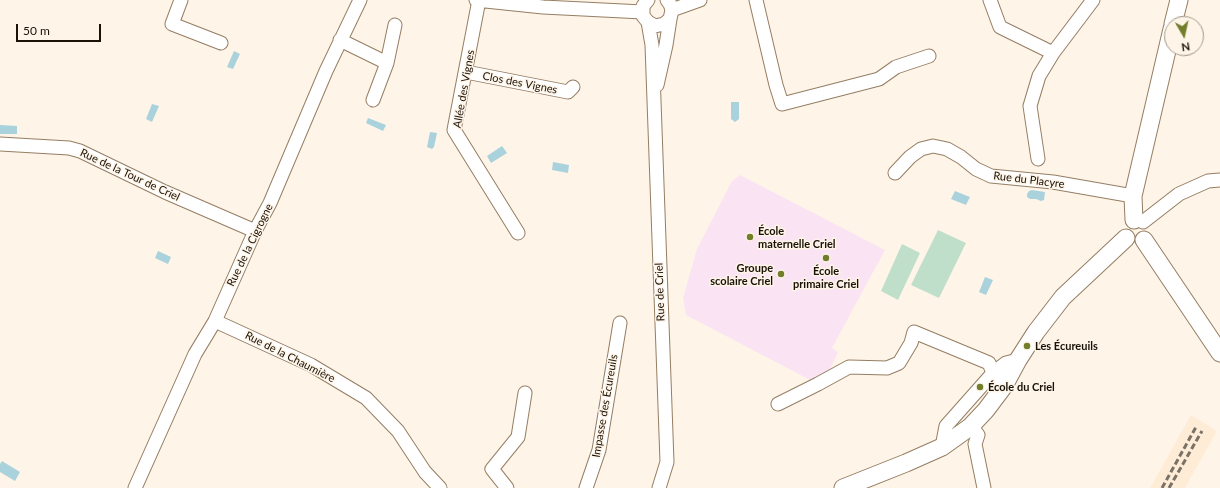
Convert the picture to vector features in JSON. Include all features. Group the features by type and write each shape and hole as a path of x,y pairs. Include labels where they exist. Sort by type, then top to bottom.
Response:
{"street":[{"path":"181,0 172,24 221,43"},
{"name":"Rue de la Cigrogne","path":"135,488 195,354 215,321 255,231 270,204 340,40 360,0"},
{"path":"476,0 646,8 655,26 664,24 669,6 700,0"},
{"name":"Allée des Vignes","path":"479,0 454,130 518,233"},
{"path":"756,0 776,85 782,104 878,79 896,67 929,56"},
{"path":"990,0 1000,27 1053,53"},
{"path":"1038,159 1030,106 1039,76 1053,53 1093,0"},
{"path":"1175,16 1179,0"},
{"name":"Rue de Criel","path":"654,95 660,76 669,27 669,6"},
{"name":"Rue de Criel","path":"646,8 652,45 667,462 659,488"},
{"path":"373,100 387,63 395,25"},
{"path":"340,40 387,63"},
{"path":"1166,56 1133,196 1139,221 1148,231 1144,240 1134,243 1126,238 1124,230 1128,224 1139,221 1179,194 1208,181 1220,180"},
{"name":"Clos des Vignes","path":"466,72 568,92 572,87"},
{"name":"Rue de la Tour de Criel","path":"0,144 69,148 80,151 165,192 255,231"},
{"name":"Rue du Placyre","path":"895,173 910,157 921,149 933,146 948,149 976,169 991,176 1053,182 1133,196"},
{"path":"843,488 942,447 970,427 986,410 1004,386 1018,360 1036,332 1063,297 1126,238"},
{"path":"1144,240 1220,352"},
{"name":"Rue de la Chaumière","path":"215,321 311,366 366,398 398,432 425,472 440,488"},
{"name":"Impasse des Écureuils","path":"586,488 600,450 620,323"},
{"path":"778,404 848,367 887,368 899,363 911,343 914,332 988,362 993,373 1004,386"},
{"path":"942,447 946,426 993,373 1006,363 1018,360"},
{"path":"507,488 492,469 518,437 525,393"},
{"path":"970,427 976,431 978,435 975,444 984,488"}],"shaded area":[{"name":"Groupe scolaire Criel","path":"740,175 885,250 832,348 838,352 829,372 812,381 686,315 683,298 697,249 732,181"},
{"path":"1191,415 1217,431 1185,488 1150,488"}],"green space":[{"path":"938,230 966,243 939,298 911,285"},
{"path":"902,244 920,253 898,300 881,291"}],"water":[{"path":"234,51 240,54 233,69 227,67"},
{"path":"731,102 739,102 739,119 735,122 731,119"},
{"path":"152,104 159,106 152,122 146,119"},
{"path":"368,118 386,125 383,131 366,123"},
{"path":"0,125 17,126 17,134 0,134"},
{"path":"430,132 437,133 434,147 432,149 427,147"},
{"path":"502,146 507,153 491,163 487,156"},
{"path":"553,162 569,165 568,173 552,170"},
{"path":"955,191 970,197 966,205 951,199"},
{"path":"1029,191 1045,192 1044,200 1041,201 1027,197"},
{"path":"158,251 171,257 168,264 155,258"},
{"path":"985,277 993,280 986,295 979,292"},
{"path":"2,461 20,472 15,481 0,472 0,464"}],"railway":[{"path":"1162,488 1196,427"},
{"path":"1169,488 1202,431"}],"place":[{"name":"École maternelle Criel","path":"750,237"},
{"name":"École primaire Criel","path":"826,258"},
{"name":"Groupe scolaire Criel","path":"781,274"},
{"name":"Les Écureuils","path":"1027,346"},
{"name":"École du Criel","path":"980,387"}]}
